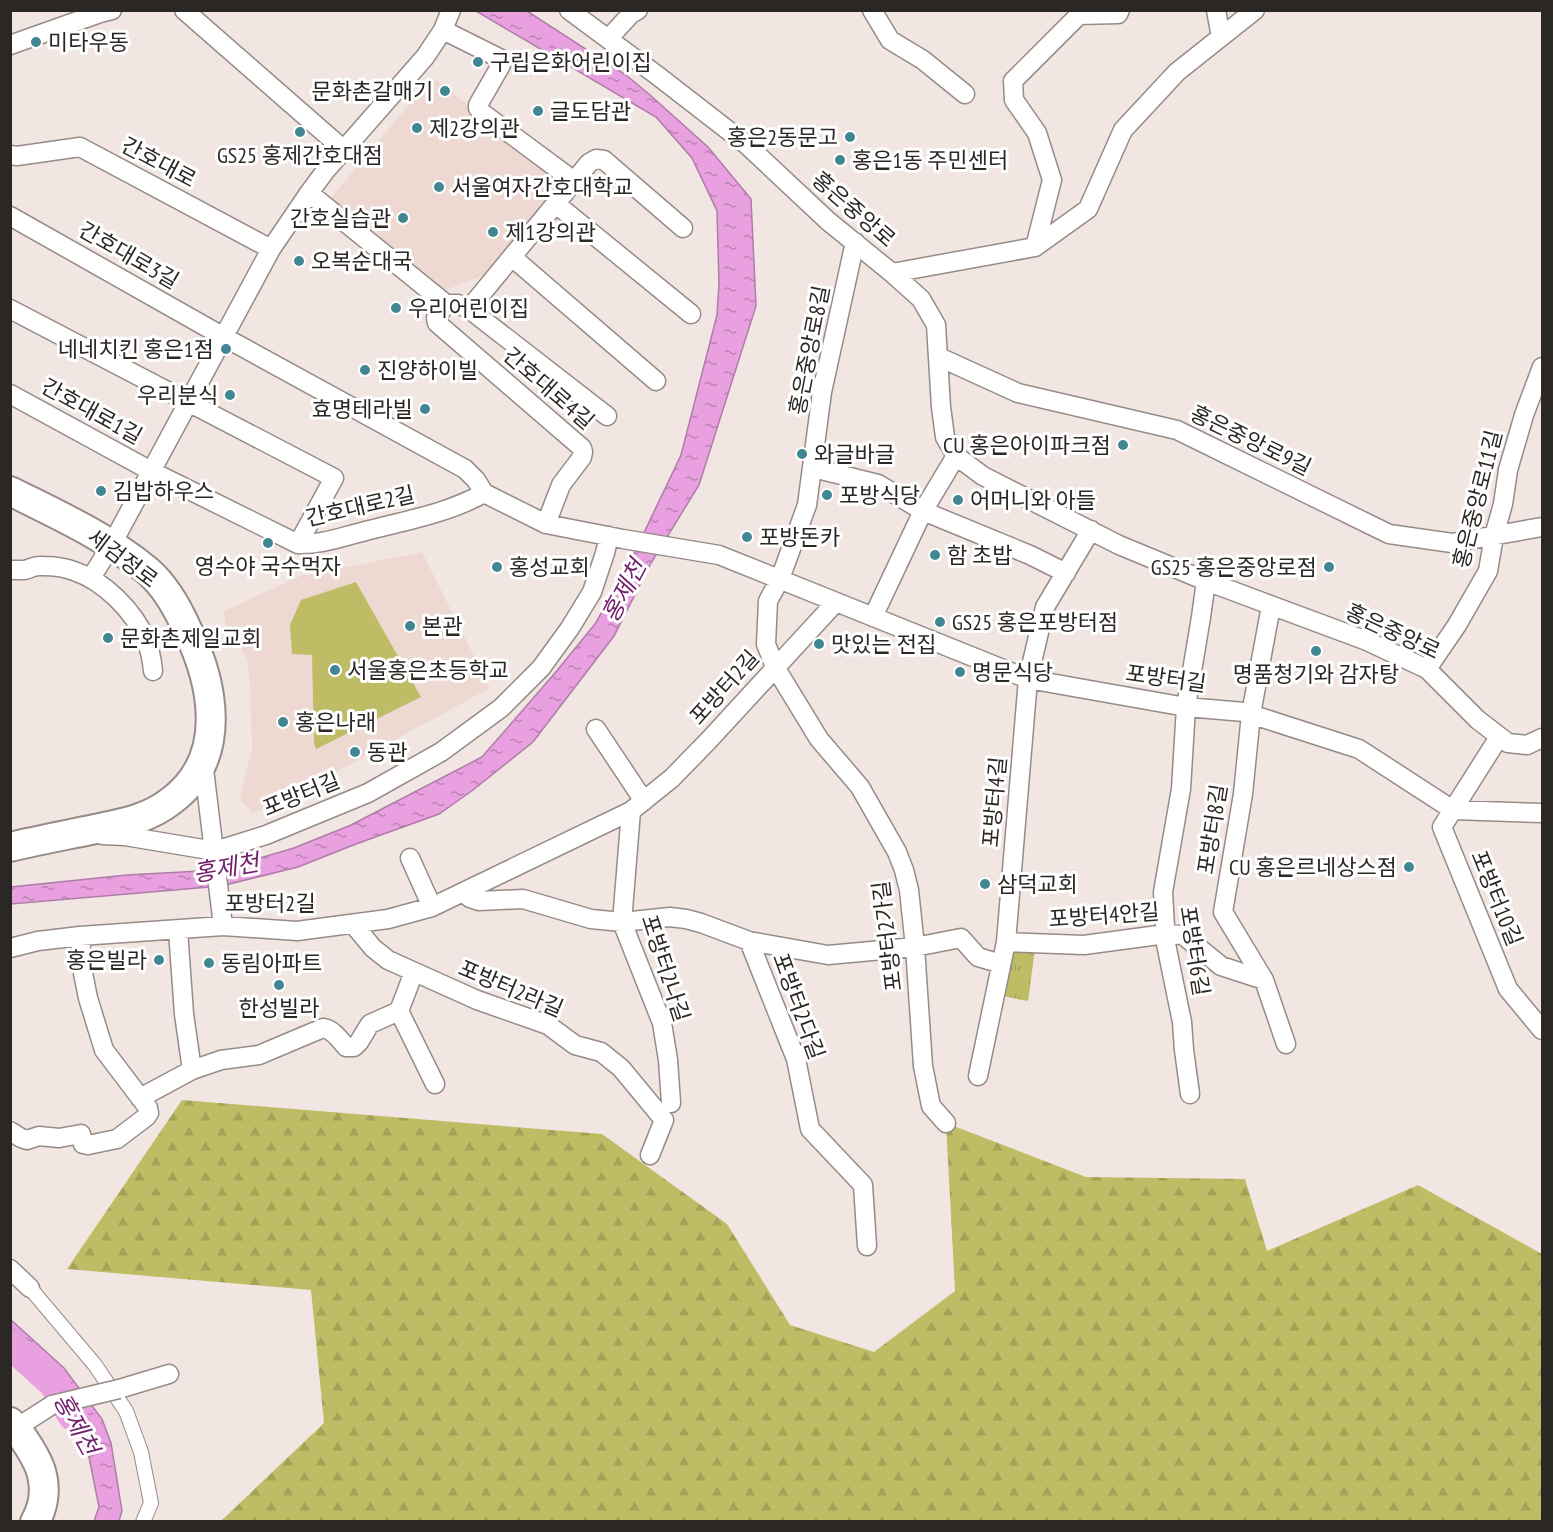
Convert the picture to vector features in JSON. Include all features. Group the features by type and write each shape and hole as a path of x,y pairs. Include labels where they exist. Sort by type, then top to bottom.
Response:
{"main road":[{"name":"세검정로","path":"10,491 112,544 150,573 179,612 197,648 209,693 211,714 210,737 199,772 171,802 141,819 10,847"},
{"path":"13,1425 30,1449 42,1474 41,1511 35,1521"}],"street":[{"path":"184,10 344,150"},
{"name":"홍은중앙로","path":"569,10 747,145 828,221 921,299 936,326 945,437 956,456 983,476 1119,544 1206,581 1367,641 1427,669 1478,720 1508,743 1527,745 1542,738"},
{"path":"608,39 638,10"},
{"path":"872,10 890,40 923,60 965,94"},
{"path":"1035,247 1052,180 1038,133 1014,100 1013,81 1079,15 1118,14 1120,10"},
{"path":"1216,10 1221,37"},
{"path":"892,273 1035,247 1088,209 1123,130 1178,72 1255,10"},
{"path":"10,45 104,11"},
{"path":"91,578 152,471 271,249 309,193 425,57 446,22 501,59 501,65 478,105 481,112 574,181"},
{"name":"간호대로","path":"12,158 80,147 271,249"},
{"path":"469,309 592,161 604,160 683,228"},
{"name":"간호대로4길","path":"309,193 446,304 461,305 469,309 607,416"},
{"path":"556,204 691,314"},
{"name":"간호대로3길","path":"10,216 224,337"},
{"name":"홍은중앙로8길","path":"780,579 807,505 822,392 855,242"},
{"path":"512,257 656,381"},
{"name":"간호대로4길","path":"446,304 436,318 437,323 582,448 582,457 561,485 546,524"},
{"path":"10,309 334,478 298,544"},
{"path":"224,337 465,470 476,480 484,493 546,524 616,538"},
{"name":"홍은중앙로9길","path":"939,357 1018,393 1177,430 1389,534 1452,543 1542,527"},
{"name":"홍은중앙로11길","path":"1427,669 1457,625 1488,571 1508,470 1524,415 1542,367"},
{"name":"간호대로1길","path":"10,394 152,471"},
{"path":"873,617 922,511 956,456"},
{"path":"813,468 878,484 922,511 1030,555 1066,573"},
{"name":"간호대로2길","path":"152,471 298,544 317,543 425,516 466,503 484,493"},
{"path":"1028,679 1045,607 1091,530"},
{"name":"포방터길","path":"70,834 119,835 215,853 266,835 368,793 441,752 501,708 541,668 592,592 605,554 616,538 719,555 1028,679 1186,708 1244,712 1359,749 1453,810"},
{"name":"세검정로","path":"10,570 25,570 40,565 74,570 91,578 125,606 137,623 147,642 153,671"},
{"path":"775,667 766,644 768,601 780,579"},
{"path":"1186,708 1206,581"},
{"name":"포방터2길","path":"10,948 38,941 80,936 178,930 222,917 297,931 388,919 432,907 637,806 679,771 836,602"},
{"path":"1251,714 1271,606"},
{"name":"포방터2가길","path":"775,667 819,739 860,787 897,852 904,870 909,890 915,947 923,1066 931,1106 946,1123"},
{"name":"포방터4길","path":"978,1076 1006,942 1028,679"},
{"name":"포방터6길","path":"1186,708 1181,789 1163,892 1166,944 1182,1022 1190,1094"},
{"name":"포방터8길","path":"1251,714 1243,794 1223,912 1264,980 1286,1044"},
{"path":"596,729 637,806"},
{"path":"1453,810 1499,737"},
{"path":"203,761 222,917"},
{"name":"포방터2나길","path":"637,806 622,922 662,1023 671,1102"},
{"path":"1453,810 1542,813"},
{"name":"포방터10길","path":"1453,810 1442,827 1508,989 1542,1030"},
{"path":"410,858 432,907"},
{"name":"포방터2다길","path":"463,892 479,901 523,899 591,919 622,922 670,917 686,919 749,941 828,955 915,947"},
{"name":"포방터2라길","path":"353,924 373,948 388,960 477,1000 548,1025 575,1045 601,1053 621,1068 664,1120 650,1155"},
{"path":"178,930 184,1014 192,1070"},
{"name":"포방터4안길","path":"1006,942 1084,945 1166,934 1183,935 1221,966 1264,980"},
{"path":"10,1131 27,1140 39,1136 59,1138 81,1134 82,1143 86,1145 117,1139 148,1114 148,1108 104,1050 88,998 80,936"},
{"path":"915,947 961,938 978,957 1001,964"},
{"name":"포방터2다길","path":"749,941 796,1059 810,1129 863,1185 867,1246"},
{"path":"140,1098 192,1070 217,1061 259,1055 323,1028 332,1031 346,1047 354,1047 370,1024 399,1011 414,972"},
{"path":"399,1011 435,1084"},
{"path":"10,1269 30,1288 95,1365 126,1411 141,1452 151,1503 143,1521"},
{"path":"13,1425 52,1405 119,1389 168,1374"}],"shaded area":[{"path":"432,77 569,184 489,273 441,292 330,199"},
{"path":"422,552 490,688 279,803 253,813 240,799 252,747 247,660 235,634 226,624 224,611 300,576"}],"green space":[{"path":"356,582 421,697 316,749 312,655 292,654 290,625 301,600"},
{"path":"1010,949 1035,949 1028,1001 1002,996"},
{"path":"182,1100 602,1134 727,1224 790,1325 874,1352 955,1291 946,1123 1086,1177 1245,1179 1267,1251 1418,1185 1542,1254 1542,1521 222,1521 324,1423 311,1290 67,1269"}],"water":[{"path":"476,11 527,11 626,75 708,147 751,199 756,306 699,485 651,563 614,636 533,742 439,814 298,867 221,886 11,904 11,887 127,875 219,870 294,848 351,825 482,757 595,624 631,560 681,455 717,315 719,283 717,211 692,158 656,117"},
{"name":"홍제천","path":"10,1319 64,1368 102,1419 111,1443 122,1511 119,1521 94,1521 99,1507 88,1452 54,1384 11,1344"}],"waterway":[{"name":"홍제천","path":"10,1344 54,1384 73,1416"}],"place":[{"name":"미타우동","path":"36,42"},
{"name":"구립은화어린이집","path":"478,62"},
{"name":"문화촌갈매기","path":"445,91"},
{"name":"글도담관","path":"538,111"},
{"name":"제2강의관","path":"417,128"},
{"name":"GS25 홍제간호대점","path":"300,132"},
{"name":"홍은2동문고","path":"850,137"},
{"name":"홍은1동 주민센터","path":"840,160"},
{"name":"서울여자간호대학교","path":"439,187"},
{"name":"간호실습관","path":"403,218"},
{"name":"제1강의관","path":"493,232"},
{"name":"오복순대국","path":"299,261"},
{"name":"우리어린이집","path":"396,308"},
{"name":"네네치킨 홍은1점","path":"226,349"},
{"name":"진양하이빌","path":"365,370"},
{"name":"우리분식","path":"230,395"},
{"name":"효명테라빌","path":"425,409"},
{"name":"CU 홍은아이파크점","path":"1123,445"},
{"name":"와글바글","path":"802,454"},
{"name":"김밥하우스","path":"101,491"},
{"name":"포방식당","path":"827,495"},
{"name":"어머니와 아들","path":"958,500"},
{"name":"포방돈카","path":"747,537"},
{"name":"영수야 국수먹자","path":"268,543"},
{"name":"함 초밥","path":"935,555"},
{"name":"홍성교회","path":"497,567"},
{"name":"GS25 홍은중앙로점","path":"1329,567"},
{"name":"GS25 홍은포방터점","path":"940,622"},
{"name":"본관","path":"410,626"},
{"name":"문화촌제일교회","path":"108,638"},
{"name":"맛있는 전집","path":"819,644"},
{"name":"명품청기와 감자탕","path":"1316,651"},
{"name":"서울홍은초등학교","path":"335,670"},
{"name":"명문식당","path":"960,672"},
{"name":"홍은나래","path":"283,722"},
{"name":"동관","path":"355,752"},
{"name":"CU 홍은르네상스점","path":"1409,867"},
{"name":"삼덕교회","path":"985,884"},
{"name":"홍은빌라","path":"159,960"},
{"name":"동림아파트","path":"209,963"},
{"name":"한성빌라","path":"279,985"}]}
